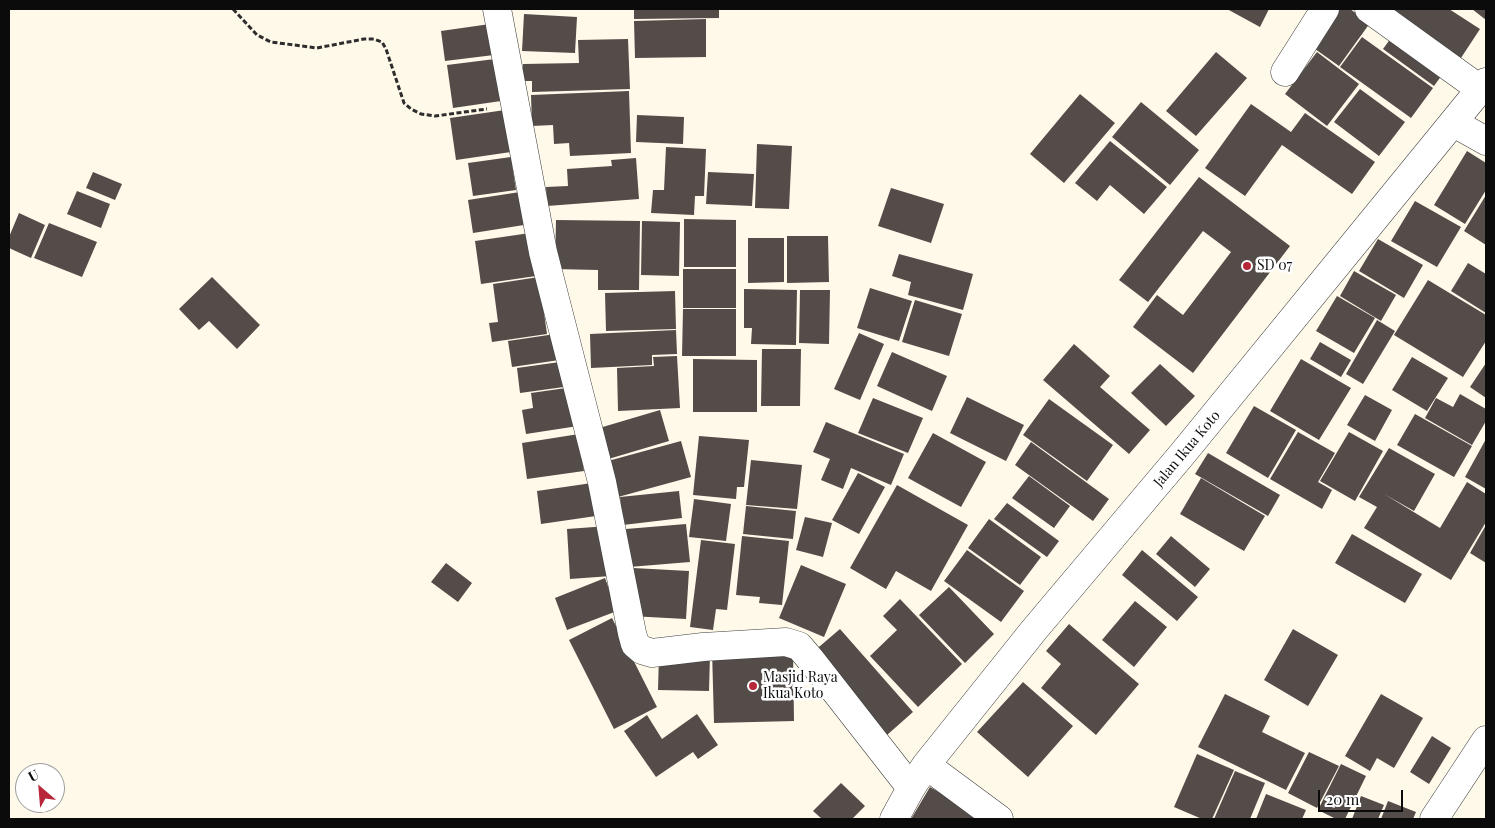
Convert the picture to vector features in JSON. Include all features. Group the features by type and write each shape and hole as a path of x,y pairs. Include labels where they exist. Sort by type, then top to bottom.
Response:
{"street":[{"path":"498,9 543,252 602,482 632,633 636,644 642,650 652,653 703,647 786,642 799,646 911,788"},
{"path":"1285,72 1325,9"},
{"path":"1369,9 1483,86"},
{"name":"Jalan Ikua Koto","path":"894,819 926,765 1034,630 1178,460 1483,86"},
{"path":"1454,123 1486,141"},
{"path":"1434,819 1486,740"},
{"path":"926,765 999,819"}],"path":[{"path":"233,9 257,35 271,42 317,48 364,39 374,39 382,42 404,103 420,114 435,116 515,105"}],"building":[{"path":"634,9 719,9 719,18 634,19"},
{"path":"1227,9 1269,9 1260,27"},
{"path":"1334,9 1350,9 1370,23 1339,66 1308,44"},
{"path":"1381,9 1449,9 1480,29 1459,61"},
{"path":"1472,9 1486,9 1486,20"},
{"path":"524,14 577,17 575,53 522,51"},
{"path":"706,19 706,57 635,58 634,21"},
{"path":"490,24 494,55 445,61 441,31"},
{"path":"1396,31 1447,68 1434,86 1383,49"},
{"path":"1362,37 1433,88 1411,118 1340,67"},
{"path":"628,39 630,89 532,92 532,81 523,81 523,64 579,63 578,40"},
{"path":"1216,52 1247,78 1196,136 1166,111"},
{"path":"1317,52 1359,84 1327,126 1285,94"},
{"path":"495,59 501,101 453,108 447,65"},
{"path":"1360,89 1405,122 1379,156 1334,122"},
{"path":"629,91 631,153 570,156 569,143 554,144 553,125 532,126 531,95"},
{"path":"1080,94 1115,123 1064,183 1030,154"},
{"path":"1141,102 1199,150 1170,185 1112,137"},
{"path":"1251,104 1291,132 1305,113 1375,162 1352,194 1282,145 1245,196 1205,168"},
{"path":"505,110 511,152 456,160 450,118"},
{"path":"637,115 684,117 683,144 636,142"},
{"path":"1110,141 1167,187 1144,214 1110,185 1097,201 1075,183"},
{"path":"757,144 792,146 789,209 755,208"},
{"path":"666,147 706,149 704,196 695,196 694,215 651,213 653,190 664,190"},
{"path":"1467,151 1486,163 1486,190 1465,224 1434,205"},
{"path":"511,157 516,190 473,196 468,163"},
{"path":"636,158 639,199 547,206 546,187 568,186 567,169 612,166 611,160"},
{"path":"93,172 122,184 115,200 86,188"},
{"path":"708,172 754,174 752,206 706,204"},
{"name":"SD 07","path":"1199,177 1290,246 1193,373 1133,327 1157,295 1183,315 1231,252 1203,231 1148,302 1119,280"},
{"path":"891,188 944,204 931,243 878,226"},
{"path":"77,191 110,204 101,228 67,214"},
{"path":"520,192 524,225 473,233 468,200"},
{"path":"1486,195 1486,245 1464,231"},
{"path":"1415,201 1461,227 1437,267 1391,241"},
{"path":"19,213 45,225 31,258 9,248 9,237"},
{"path":"684,219 736,220 736,267 684,267"},
{"path":"556,220 640,221 639,290 598,290 598,270 555,269"},
{"path":"642,221 680,222 679,276 641,275"},
{"path":"49,223 97,242 82,277 34,258"},
{"path":"530,233 536,276 481,284 475,241"},
{"path":"787,236 828,236 829,282 787,283"},
{"path":"748,238 784,238 784,282 748,283"},
{"path":"1378,239 1423,265 1404,298 1359,271"},
{"path":"899,254 973,274 963,310 908,295 911,282 892,276"},
{"path":"1468,263 1486,274 1486,313 1451,291"},
{"path":"683,269 736,269 736,308 683,308"},
{"path":"1354,271 1396,295 1381,321 1340,296"},
{"path":"212,277 260,325 237,349 209,321 199,330 179,309"},
{"path":"539,277 547,334 492,342 489,323 498,322 493,284"},
{"path":"1428,280 1486,315 1486,341 1463,377 1394,335"},
{"path":"870,288 912,301 899,341 857,328"},
{"path":"744,289 797,290 796,345 751,344 752,328 744,328"},
{"path":"800,290 830,290 829,344 799,343"},
{"path":"675,291 676,329 606,331 605,293"},
{"path":"1337,296 1375,318 1354,353 1316,331"},
{"path":"915,300 962,314 949,356 902,342"},
{"path":"683,309 736,309 736,356 682,356"},
{"path":"1377,320 1395,331 1363,384 1346,374"},
{"path":"676,330 677,354 652,355 652,365 591,368 590,334"},
{"path":"562,333 566,359 512,367 508,341"},
{"path":"859,333 884,344 860,400 834,389"},
{"path":"1320,342 1351,360 1341,377 1310,359"},
{"path":"1074,344 1110,376 1100,387 1150,430 1129,454 1043,380"},
{"path":"762,349 801,349 800,406 761,406"},
{"path":"892,352 947,376 932,411 877,386"},
{"path":"677,356 680,408 618,411 617,368 654,366 653,357"},
{"path":"1412,357 1448,378 1427,411 1392,390"},
{"path":"693,359 757,360 757,412 693,412"},
{"path":"1301,359 1351,388 1319,440 1270,411"},
{"path":"567,361 571,386 520,393 517,368"},
{"path":"1486,363 1486,398 1470,387"},
{"path":"1160,364 1195,396 1166,426 1131,393"},
{"path":"573,387 578,426 526,434 522,410 533,408 531,393"},
{"path":"1460,394 1486,409 1486,421 1472,445 1425,418 1436,398 1453,407"},
{"path":"1365,395 1392,410 1375,441 1347,425"},
{"path":"967,397 1024,425 1006,461 950,433"},
{"path":"873,398 923,418 908,453 858,433"},
{"path":"1049,399 1113,445 1087,481 1023,435"},
{"path":"1254,406 1296,430 1268,478 1226,453"},
{"path":"660,410 669,441 605,460 596,429"},
{"path":"1415,414 1472,446 1454,477 1397,445"},
{"path":"826,422 904,454 891,485 851,468 843,489 821,480 830,459 813,452"},
{"path":"1298,432 1335,453 1318,482 1332,490 1322,509 1270,479"},
{"path":"1349,432 1383,451 1355,501 1320,481"},
{"path":"933,433 986,462 961,507 908,478"},
{"path":"579,434 584,471 527,479 522,443"},
{"path":"699,436 749,440 744,487 737,487 736,499 693,495"},
{"path":"1486,439 1486,489 1465,477"},
{"path":"681,441 691,477 618,497 608,461"},
{"path":"1031,442 1109,499 1093,521 1015,465"},
{"path":"1389,448 1435,474 1414,511 1384,494 1440,528 1467,482 1486,494 1486,522 1451,580 1364,528 1377,507 1359,497"},
{"path":"1208,453 1280,495 1268,516 1195,474"},
{"path":"751,460 802,465 797,509 746,505"},
{"path":"858,473 885,487 859,534 832,520"},
{"path":"1029,476 1070,506 1054,528 1012,498"},
{"path":"1201,478 1265,516 1244,551 1180,514"},
{"path":"592,483 596,516 541,524 537,491"},
{"path":"897,485 968,525 931,591 896,571 886,589 850,568"},
{"path":"679,491 682,518 623,525 620,497"},
{"path":"694,499 731,504 726,541 689,537"},
{"path":"1007,503 1059,541 1047,557 994,519"},
{"path":"746,506 796,511 793,539 743,534"},
{"path":"805,517 832,523 823,557 796,550"},
{"path":"989,519 1041,557 1020,585 968,548"},
{"path":"686,524 690,562 629,567 626,529"},
{"path":"1486,525 1486,563 1470,553"},
{"path":"608,526 611,576 570,579 567,529"},
{"path":"1352,534 1422,574 1405,603 1335,563"},
{"path":"742,536 789,541 782,605 759,603 760,597 736,595"},
{"path":"1171,536 1210,569 1195,587 1156,554"},
{"path":"701,540 735,544 727,610 716,609 713,630 690,627"},
{"path":"967,550 1024,591 1001,622 944,581"},
{"path":"1142,550 1198,597 1177,621 1122,575"},
{"path":"446,563 472,583 458,602 431,582"},
{"path":"801,565 846,584 824,637 779,618"},
{"path":"633,568 689,571 686,619 630,616"},
{"path":"605,578 617,611 567,630 555,598"},
{"path":"949,587 994,634 965,663 919,615"},
{"path":"900,599 962,664 918,707 870,656 897,630 883,616"},
{"path":"1135,601 1167,627 1134,667 1102,640"},
{"path":"612,618 657,707 614,729 569,640"},
{"path":"1069,624 1139,684 1096,735 1041,688 1061,664 1046,651"},
{"path":"840,629 913,712 887,735 813,652"},
{"path":"1293,629 1338,655 1308,706 1264,680"},
{"name":"Masjid Raya Ikua Koto","path":"793,648 794,721 714,723 712,650"},
{"path":"659,654 710,655 709,691 658,690"},
{"path":"1023,682 1073,726 1028,777 977,732"},
{"path":"1225,694 1270,716 1262,732 1305,753 1286,790 1198,747"},
{"path":"1381,694 1423,718 1394,768 1377,758 1370,771 1345,756"},
{"path":"697,714 718,745 698,759 693,752 656,777 624,731 647,715 662,739"},
{"path":"1432,736 1451,748 1429,784 1410,772"},
{"path":"1309,752 1339,766 1317,808 1288,793"},
{"path":"1197,754 1234,770 1212,819 1202,819 1174,807"},
{"path":"1341,764 1366,776 1345,819 1336,819 1318,810"},
{"path":"1235,771 1265,783 1250,819 1214,819"},
{"path":"841,783 865,806 852,819 822,819 813,811"},
{"path":"930,787 982,817 981,819 911,819"},
{"path":"1266,794 1306,810 1302,819 1256,819"},
{"path":"1361,796 1384,805 1378,819 1352,819"},
{"path":"1388,801 1416,812 1413,819 1381,819"}],"place":[{"name":"SD 07","path":"1247,266"},
{"name":"Masjid Raya Ikua Koto","path":"753,686"}]}
